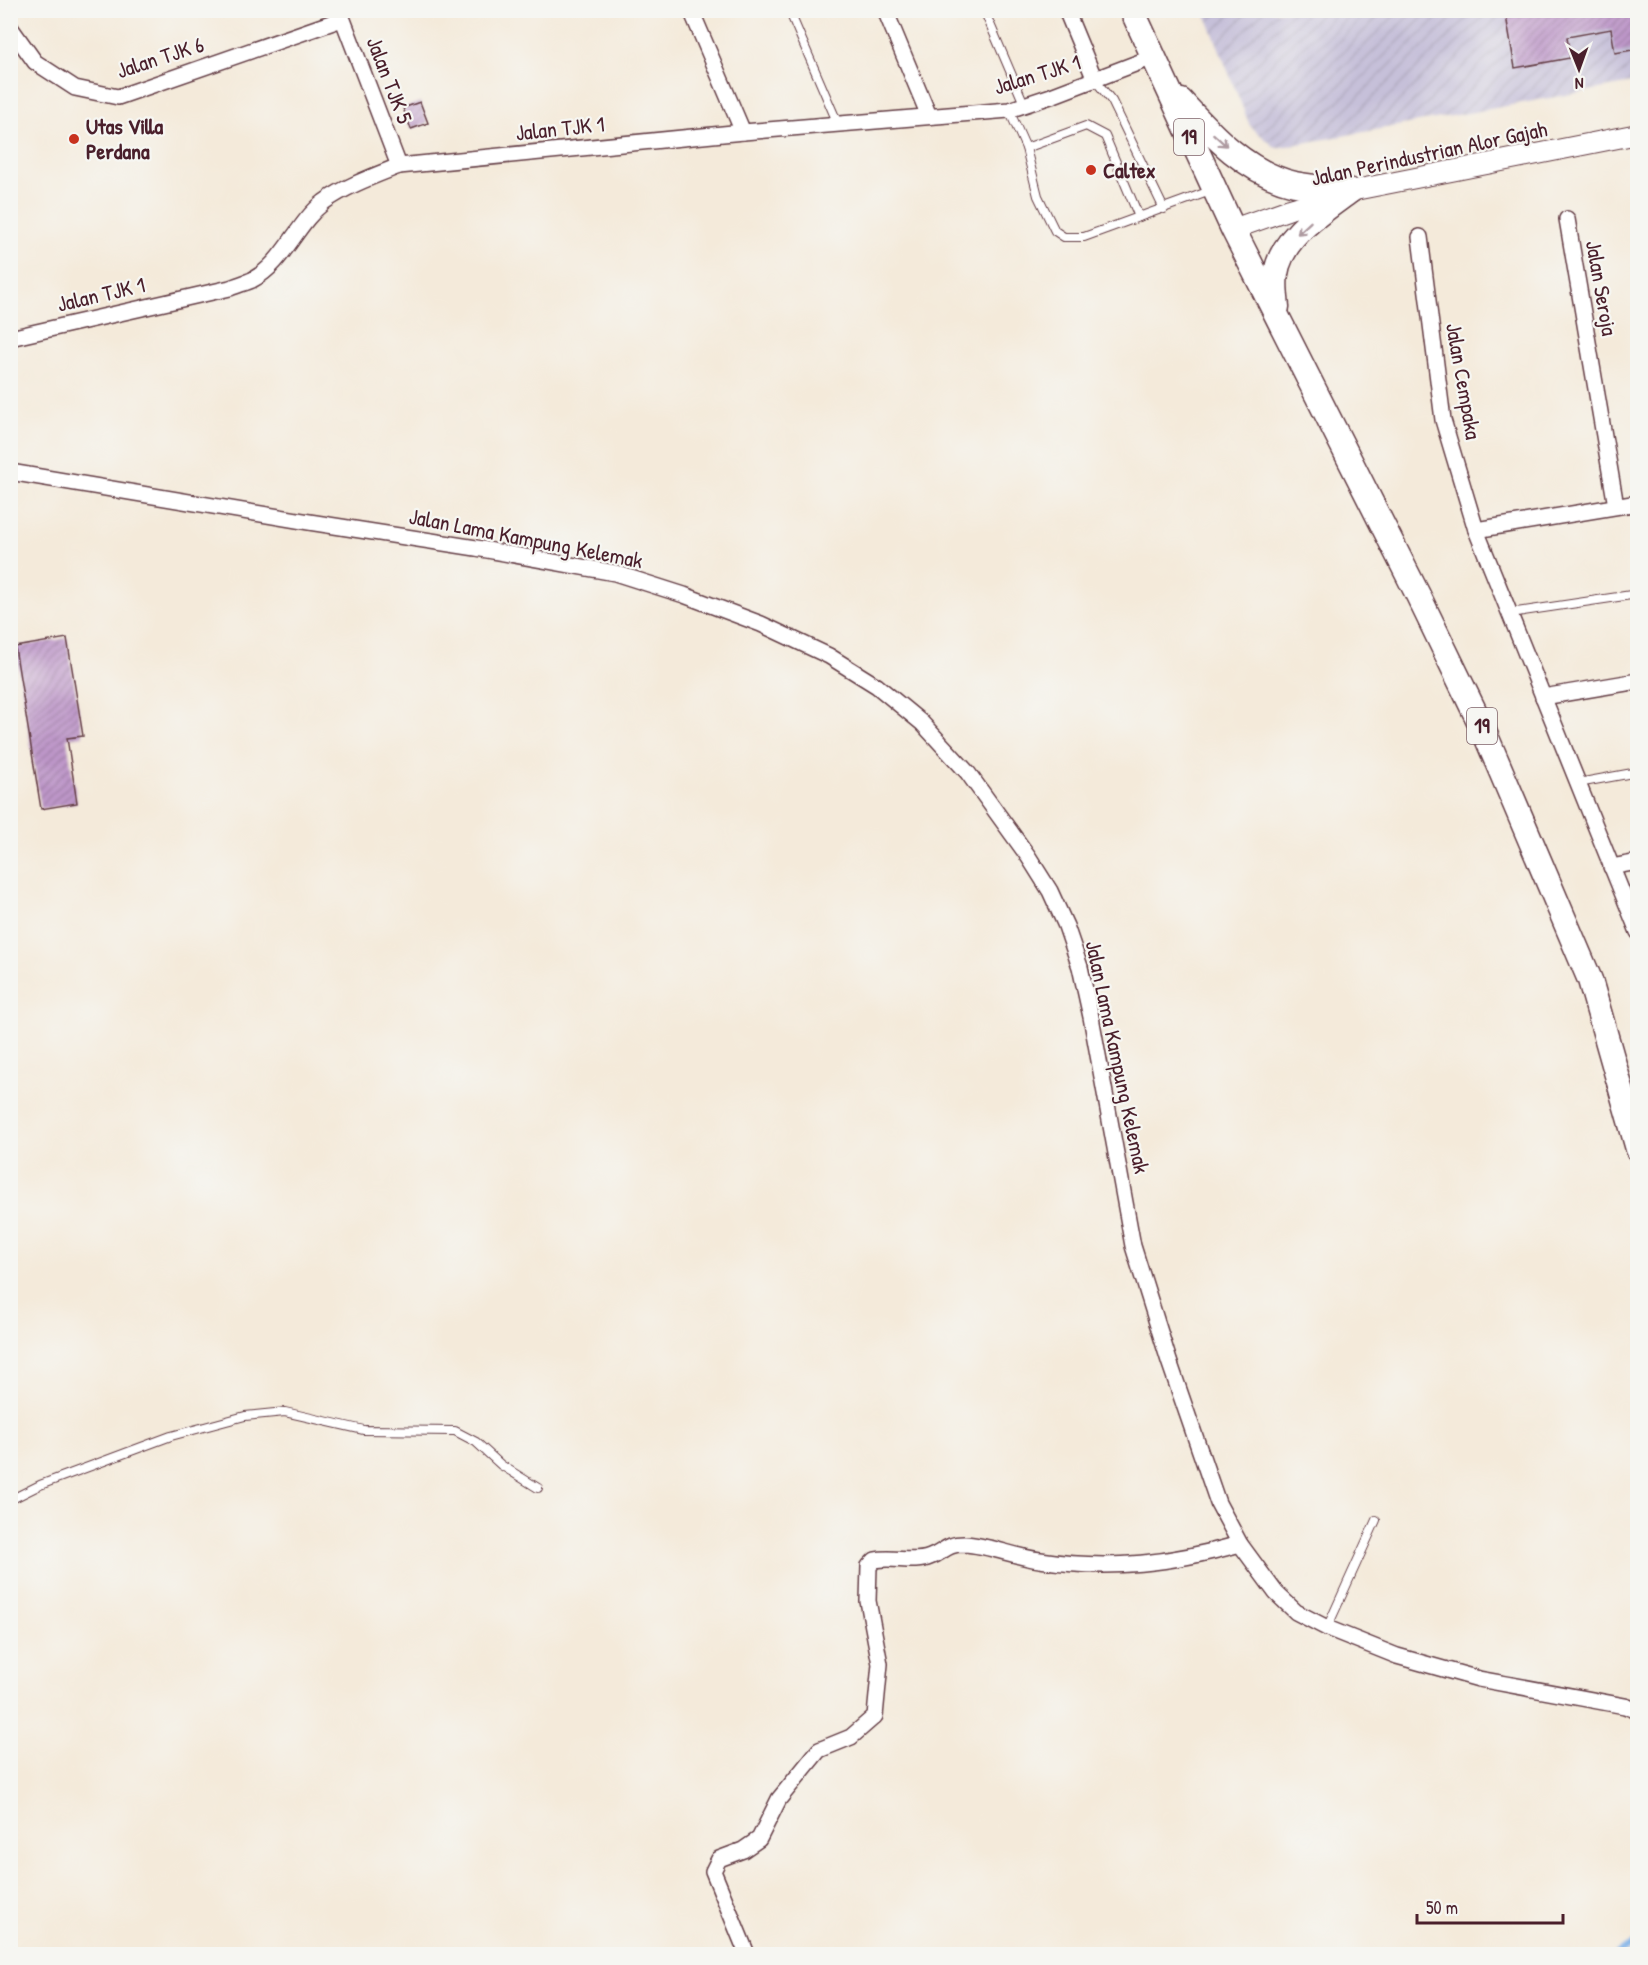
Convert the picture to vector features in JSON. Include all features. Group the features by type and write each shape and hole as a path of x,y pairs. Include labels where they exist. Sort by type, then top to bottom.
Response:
{"main road":[{"name":"19","path":"1132,10 1233,229 1483,729 1590,980 1638,1149"},
{"path":"1164,83 1196,118 1246,162 1267,174 1293,183 1350,191"},
{"path":"1279,322 1275,291 1276,273 1285,248 1315,218 1350,191"}],"street":[{"path":"691,10 743,132"},
{"path":"885,10 929,116"},
{"path":"1066,10 1095,80"},
{"name":"Jalan TJK 6","path":"10,27 35,62 75,88 118,97 341,15"},
{"name":"Jalan TJK 5","path":"341,15 399,166"},
{"name":"Jalan TJK 1","path":"10,338 230,288 252,280 269,267 309,216 325,202 370,177 399,166 743,132 1009,110 1153,57"},
{"name":"Jalan Perindustrian Alor Gajah","path":"1233,229 1350,191 1638,134"},
{"name":"Jalan Seroja","path":"1567,219 1616,506"},
{"name":"Jalan Cempaka","path":"1420,237 1443,420 1476,530 1638,932"},
{"name":"Jalan Lama Kampung Kelemak","path":"10,472 615,573 761,624 829,656 877,686 922,723 968,773 1050,891 1066,926 1080,967 1091,1017 1133,1246 1169,1361 1218,1503 1240,1544 1276,1593 1296,1611 1327,1628 1397,1656 1479,1679 1638,1710"},
{"path":"1476,530 1638,503"},
{"path":"1543,697 1638,681"},
{"path":"1611,867 1638,862"},
{"path":"747,1954 713,1872 719,1859 742,1850 759,1839 779,1799 819,1750 851,1737 875,1716 880,1664 868,1601 869,1566 875,1560 930,1558 946,1547 964,1544 1028,1559 1072,1565 1109,1566 1183,1559 1240,1544"}],"lane":[{"path":"789,10 838,124"},
{"path":"984,10 1025,106"},
{"path":"1095,80 1112,101 1164,208"},
{"path":"1009,110 1026,148 1038,196 1055,231 1064,237 1084,237 1215,190"},
{"path":"1026,148 1086,126 1105,136 1139,217"},
{"path":"1510,614 1638,594"},
{"path":"1578,783 1638,772"},
{"path":"10,1500 40,1485 171,1436 245,1416 285,1412 364,1430 455,1431 476,1442 501,1465 538,1488"},
{"path":"1327,1628 1376,1520"}],"shaded area":[{"path":"1204,11 1637,11 1637,82 1276,148 1250,126"}],"building":[{"path":"1505,10 1638,10 1638,49 1615,53 1611,29 1567,37 1570,58 1515,68"},
{"path":"420,102 428,123 411,129 403,108"},
{"path":"67,638 83,736 67,738 77,803 41,809 15,647"}],"waterway":[{"path":"1618,1954 1638,1942"}],"place":[{"name":"Utas Villa Perdana","path":"74,139"},
{"name":"Caltex","path":"1091,170"}]}
